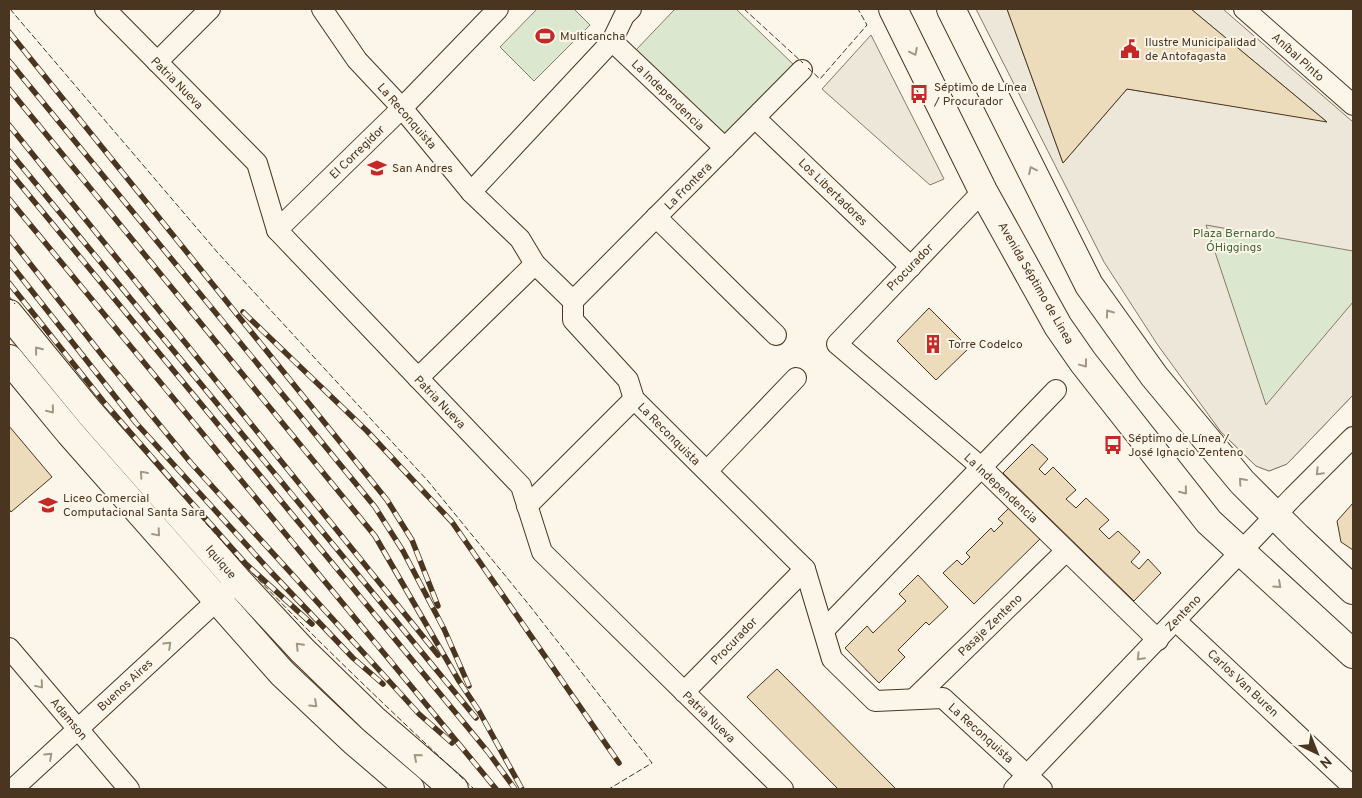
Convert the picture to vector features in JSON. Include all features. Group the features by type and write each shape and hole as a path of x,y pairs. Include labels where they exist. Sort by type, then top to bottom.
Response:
{"main road":[{"name":"Avenida Séptimo de Linea","path":"892,9 983,191 1058,326 1083,362 1209,522 1353,654"},
{"path":"952,9 1089,285 1154,376 1242,482 1353,590"},
{"name":"Iquique","path":"9,314 90,413 238,581 302,650 373,719 454,789"},
{"path":"9,359 70,433 282,673 354,741 410,789"}],"street":[{"name":"Patria Nueva","path":"105,9 257,163 277,230 521,486 542,552 783,789"},
{"path":"157,62 210,9"},
{"name":"La Reconquista","path":"322,9 357,60 402,108 471,192 520,239 535,264 573,301 573,320 628,380 634,399 805,569 832,659 875,701 943,698 1020,782 1042,789"},
{"name":"El Corregidor","path":"277,230 402,108 498,9"},
{"name":"Aníbal Pinto","path":"1244,9 1353,105"},
{"path":"471,192 612,41 624,11"},
{"name":"La Independencia","path":"612,41 725,148"},
{"name":"La Frontera","path":"573,301 802,70"},
{"name":"Los Libertadores","path":"755,118 911,266"},
{"name":"Procurador","path":"837,344 983,191"},
{"path":"656,218 776,335"},
{"path":"418,378 535,264"},
{"name":"La Independencia","path":"837,344 981,467 1158,640"},
{"path":"707,471 796,378"},
{"path":"824,630 1056,390"},
{"path":"527,506 634,399"},
{"name":"Zenteno","path":"1020,782 1353,437"},
{"name":"Pasaje Zenteno","path":"914,700 1066,551"},
{"name":"Procurador","path":"684,692 805,569"},
{"name":"Buenos Aires","path":"13,789 238,581"},
{"name":"Carlos Van Buren","path":"1176,620 1353,788"},
{"name":"Adamson","path":"9,648 129,789"}],"green space":[{"name":"Multicancha","path":"537,9 574,9 590,25 534,81 500,47"},
{"path":"675,9 736,9 795,66 725,140 634,52"},
{"name":"Plaza Bernardo O´Higgings","path":"1353,134 1353,395 1287,464 1269,471 1256,466 1221,432 1084,222 1064,181"}],"shaded area":[{"name":"Plaza Bernardo O´Higgings","path":"976,9 1007,9 1063,163 1127,89 1326,121 1191,9 1223,9 1353,122 1353,251 1206,225 1266,405 1353,302 1353,395 1287,464 1269,471 1256,466 1221,432 1157,344 1104,262"},
{"path":"871,35 944,179 930,185 822,89"}],"building":[{"name":"Ilustre Municipalidad de Antofagasta","path":"1007,9 1191,9 1327,122 1127,89 1063,163"},
{"name":"Torre Codelco","path":"929,308 969,348 936,380 897,341"},
{"path":"9,426 52,477 11,512 9,509"},
{"path":"1032,444 1048,459 1039,469 1045,475 1053,467 1076,490 1066,499 1076,508 1086,498 1109,520 1099,529 1109,539 1118,531 1140,552 1131,562 1139,569 1148,559 1161,573 1134,601 1003,473"},
{"path":"1353,503 1353,550 1341,542 1337,521"},
{"path":"1012,505 1043,536 974,604 943,573 957,560 962,565 970,557 966,553 991,528 994,532 1003,523 998,519"},
{"path":"918,575 948,607 929,625 926,622 898,650 905,657 879,683 845,648 867,626 873,633 906,601 899,594"},
{"path":"777,669 896,789 838,789 747,697"}],"railway":[{"path":"9,32 387,500 412,540 438,606"},
{"path":"9,61 375,507 403,551 444,629 469,686"},
{"path":"9,89 375,536 459,681 479,711 522,789"},
{"path":"9,125 438,655"},
{"path":"9,151 476,718"},
{"path":"9,171 488,752 515,789"},
{"path":"9,199 496,789"},
{"path":"9,237 102,355 191,463 419,714 452,743"},
{"path":"9,262 136,423 271,572 353,658 383,684"},
{"path":"9,283 103,401 246,564 312,624"},
{"path":"243,312 367,431 452,522 619,763"}],"fence":[{"path":"10,9 218,253 428,481 530,606 652,763 609,789"},
{"path":"744,9 803,63"},
{"path":"808,68 820,79 867,25 858,9"},
{"path":"9,296 15,304"},
{"path":"200,517 300,622 474,789"}],"place":[{"name":"Multicancha","path":"545,36"},
{"name":"Ilustre Municipalidad de Antofagasta","path":"1130,49"},
{"name":"Séptimo de Línea / Procurador","path":"919,94"},
{"name":"San Andres","path":"377,168"},
{"name":"Torre Codelco","path":"933,344"},
{"name":"Séptimo de Línea / José Ignacio Zenteno","path":"1113,445"},
{"name":"Liceo Comercial Computacional Santa Sara","path":"48,505"}]}
